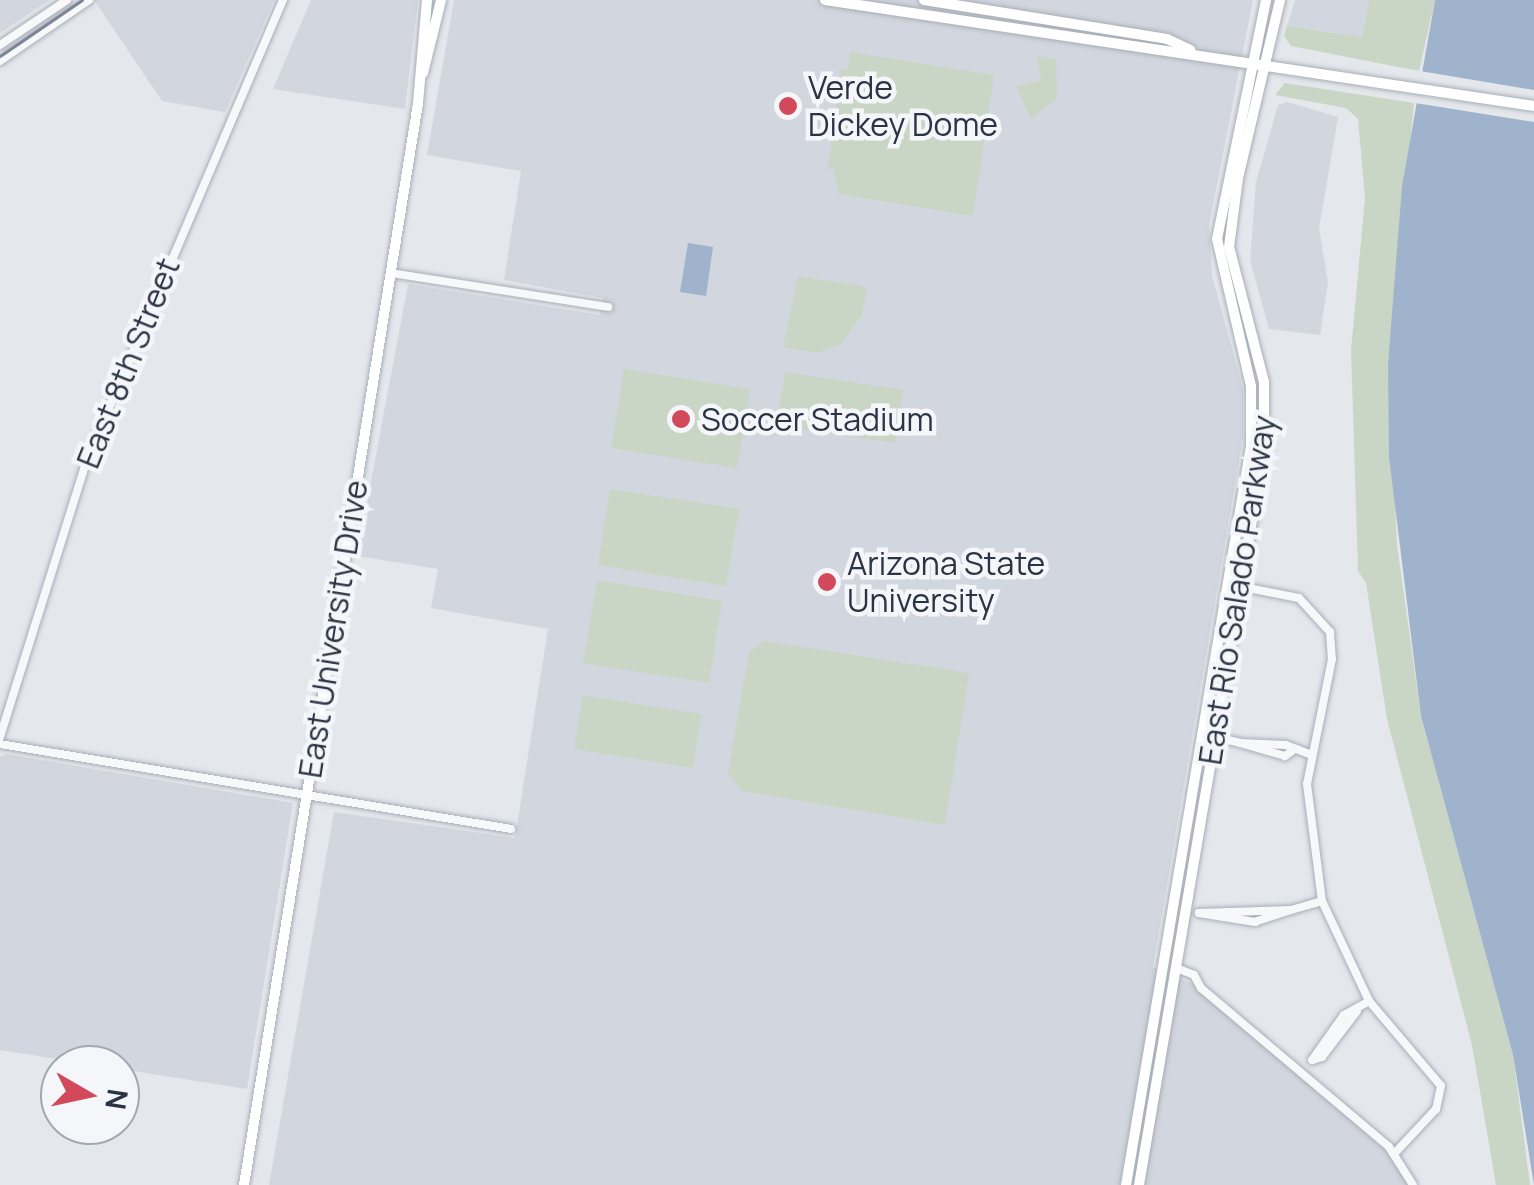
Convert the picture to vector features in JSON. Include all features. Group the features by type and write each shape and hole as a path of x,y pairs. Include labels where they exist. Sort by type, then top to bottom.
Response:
{"main road":[{"name":"East University Drive","path":"244,1185 422,74 427,0"},
{"name":"East University Drive","path":"422,74 441,0"},
{"path":"825,0 1164,54 1197,53 1534,106"},
{"path":"924,0 1167,39 1197,53"},
{"name":"East Rio Salado Parkway","path":"1139,1185 1215,738 1254,420 1220,269 1217,226 1266,0"},
{"name":"East Rio Salado Parkway","path":"1126,1185 1171,908 1266,399 1235,282 1230,231 1280,0"}],"street":[{"path":"0,45 66,0"},
{"path":"0,60 89,0"},
{"name":"East 8th Street","path":"0,740 88,458 283,0"},
{"path":"391,273 608,307"},
{"path":"1234,585 1299,598 1327,626 1332,659 1309,754 1307,813 1322,901 1370,1001 1440,1086 1436,1109 1394,1154"},
{"path":"1215,738 1240,743 1249,738 1309,754"},
{"path":"0,740 510,829"},
{"path":"1171,908 1199,913 1291,910 1322,901"},
{"path":"1176,968 1194,975 1201,988 1394,1154 1413,1185"},
{"path":"1302,1073 1312,1060 1322,1058 1357,1011 1370,1001"}],"shaded area":[{"path":"0,0 49,0 0,33"},
{"path":"94,0 274,0 225,112 162,101"},
{"path":"311,0 418,0 405,109 273,89"},
{"name":"Arizona State University","path":"454,0 1253,0 1209,225 1212,275 1243,389 1243,437 1153,967 1201,988 1389,1147 1413,1185 269,1185 334,812 515,838 548,629 431,608 438,569 357,556 408,284 600,315 603,298 504,280 521,171 427,155"},
{"path":"1295,0 1369,0 1362,37 1287,26"},
{"path":"1287,102 1338,117 1319,228 1328,282 1320,335 1269,329 1250,260 1256,182 1278,105"},
{"path":"6,754 293,803 247,1089 140,1072 140,1045 40,1045 40,1056 0,1050 0,757"}],"green space":[{"path":"1369,0 1435,0 1419,71 1291,46 1284,36 1287,26 1362,37"},
{"path":"850,52 994,75 973,216 839,194 834,170 828,168 841,69 848,70"},
{"path":"1037,55 1056,60 1057,98 1031,119 1016,86 1041,81"},
{"path":"1285,83 1414,103 1388,364 1397,545 1421,716 1513,1055 1530,1185 1496,1185 1472,1045 1387,719 1366,583 1358,571 1351,350 1365,198 1358,119 1346,108 1275,95"},
{"path":"798,276 867,287 862,315 841,344 817,353 783,347"},
{"name":"Soccer Stadium","path":"624,369 750,389 737,468 611,448"},
{"path":"785,372 903,390 895,443 777,425"},
{"path":"610,489 739,509 726,586 598,565"},
{"path":"597,580 722,601 709,683 583,663"},
{"path":"764,641 969,673 945,825 741,791 728,773 749,652"},
{"path":"583,695 701,714 693,768 574,749"}],"water":[{"path":"1435,0 1534,0 1534,1185 1513,1055 1421,716 1389,457 1388,364 1402,186"},
{"path":"688,243 713,247 706,296 680,292"}],"pier":[{"path":"1414,70 1534,90 1534,122 1409,102"}],"tram line":[{"path":"0,56 82,0"}],"place":[{"name":"Verde Dickey Dome","path":"788,106"},
{"name":"Soccer Stadium","path":"681,419"},
{"name":"Arizona State University","path":"827,582"}]}
